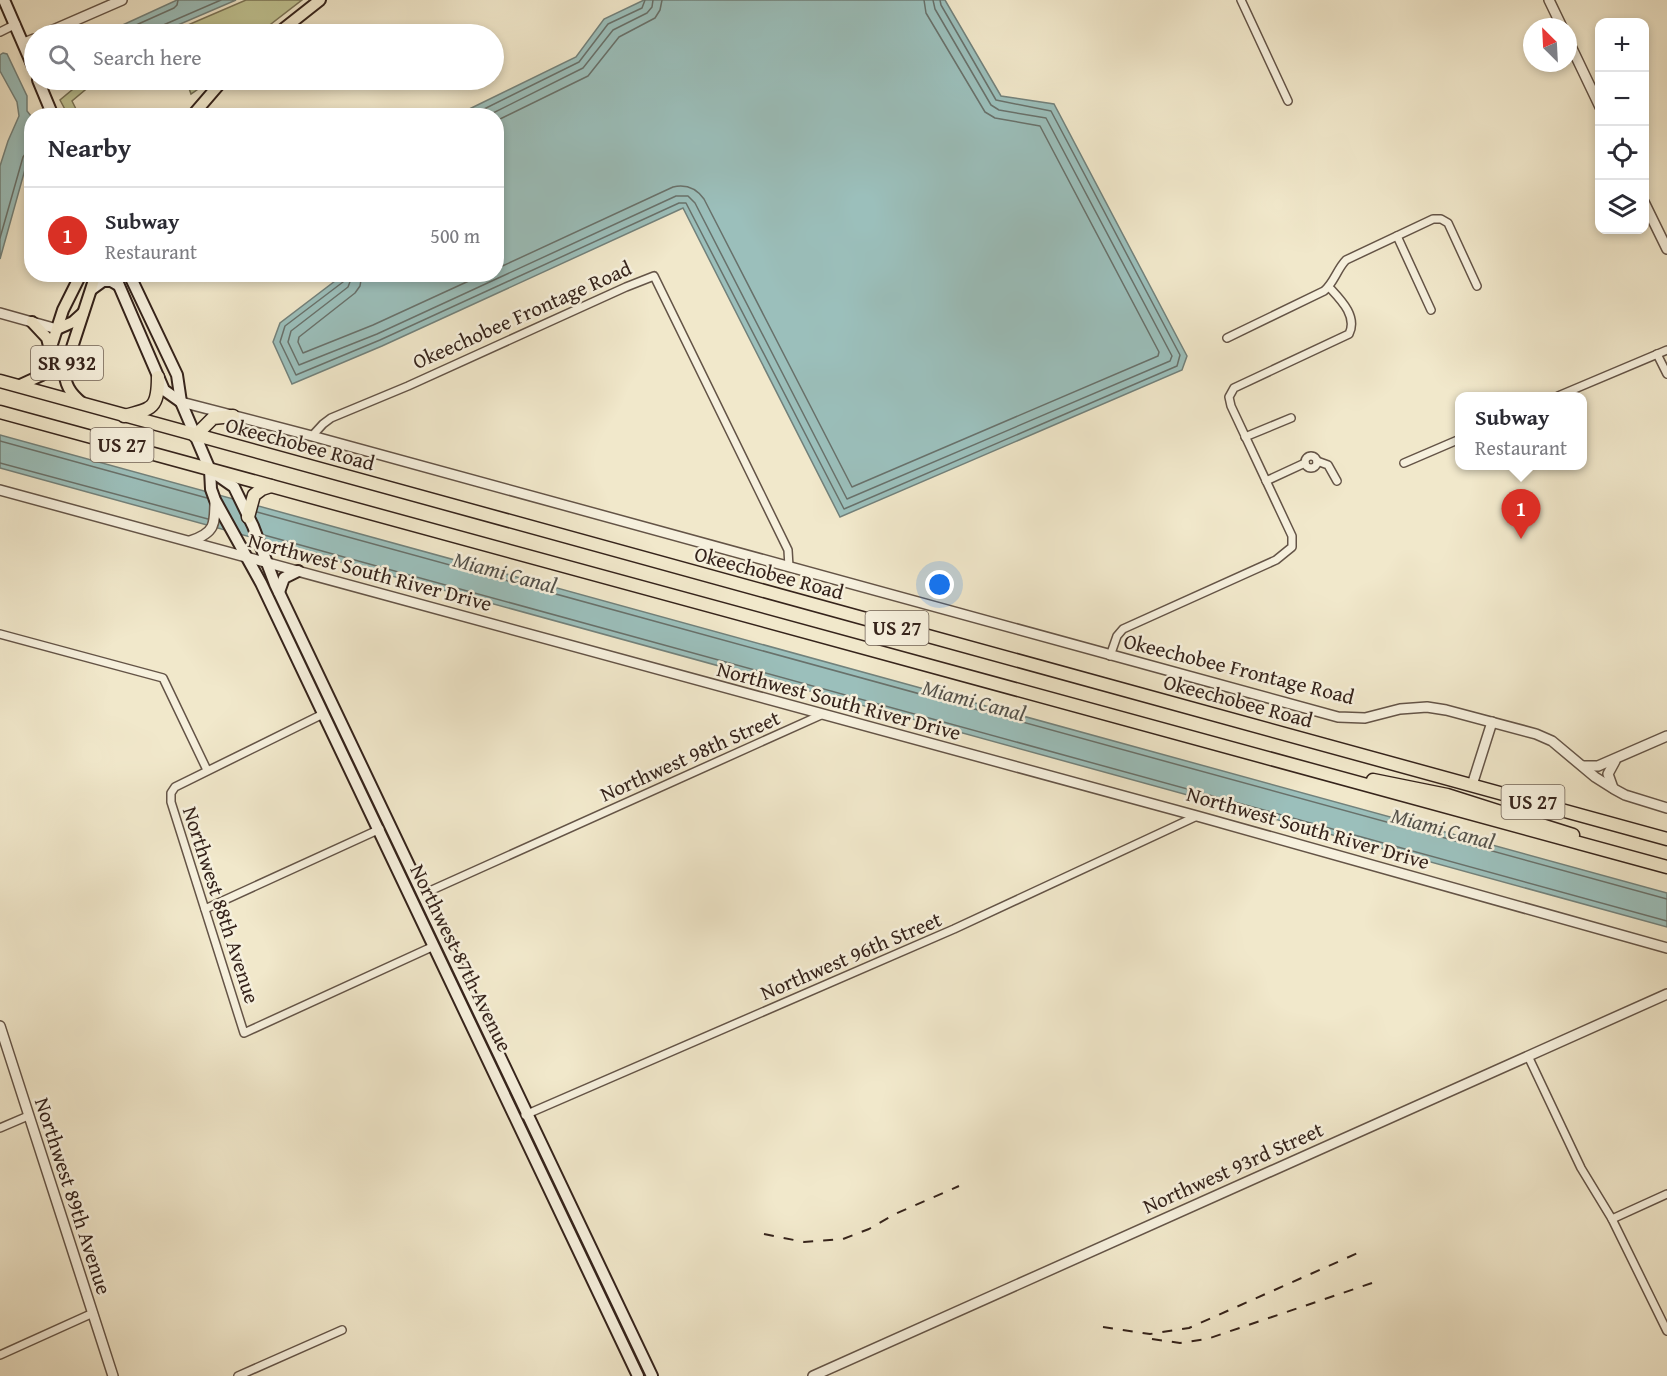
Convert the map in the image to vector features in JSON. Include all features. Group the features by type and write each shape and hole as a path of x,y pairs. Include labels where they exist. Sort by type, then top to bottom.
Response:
{"highway":[{"path":"123,416 145,410 154,404 158,395 158,377"},
{"name":"Okeechobee Road","path":"0,381 1667,839"},
{"name":"US 27","path":"0,412 1667,867"},
{"path":"195,436 213,418 233,416"},
{"path":"248,517 246,500 271,486"},
{"path":"1296,765 1447,795 1493,808 1647,861"},
{"path":"1447,795 1458,795 1472,785 1479,799 1493,808"}],"main road":[{"path":"4,0 24,34"},
{"path":"290,24 321,0"},
{"path":"42,90 50,108"},
{"path":"199,108 214,90"},
{"name":"SR 932","path":"18,386 42,375 57,329 77,282"},
{"name":"SR 932","path":"87,406 70,391 64,377 70,350 94,282"},
{"path":"92,289 100,282"},
{"path":"117,282 164,390 181,402"},
{"path":"133,282 177,375 181,402 210,470 234,487 246,500"},
{"path":"125,301 142,324 151,331 156,331"},
{"path":"57,329 73,322 84,313"},
{"path":"32,322 47,338 50,350"},
{"name":"Northwest 87th Avenue","path":"210,470 211,489 215,500 247,557 323,714 638,1376"},
{"name":"Northwest 87th Avenue","path":"248,517 279,592 652,1376"},
{"path":"279,592 284,578 298,571"}],"street":[{"path":"67,24 122,0"},
{"path":"1241,0 1288,101"},
{"path":"1549,0 1558,18"},
{"path":"0,32 16,24"},
{"path":"1577,59 1595,98"},
{"path":"1649,212 1667,249"},
{"path":"1227,338 1329,287 1343,262 1429,220 1441,219 1448,223 1477,286"},
{"path":"1396,236 1431,310"},
{"name":"Okeechobee Frontage Road","path":"312,436 331,418 422,380 654,276 788,550 789,567"},
{"path":"1110,656 1117,636 1123,629 1276,560 1292,547 1292,536 1231,406 1230,392 1349,334 1352,324 1349,313 1329,287"},
{"path":"0,313 57,329"},
{"path":"1567,392 1667,350"},
{"path":"1657,354 1667,374"},
{"name":"Okeechobee Frontage Road","path":"181,402 1338,717 1365,718 1400,709 1428,707 1536,734 1552,741 1614,789 1625,795 1667,808"},
{"path":"1245,437 1291,418"},
{"path":"1404,463 1455,441"},
{"path":"1266,481 1305,463 1306,458 1311,456 1331,467 1337,481"},
{"name":"Northwest South River Drive","path":"0,490 1197,816 1667,948"},
{"path":"189,541 205,536 212,528 215,519 215,500"},
{"path":"0,634 163,678 207,770 323,714"},
{"name":"Northwest 98th Street","path":"423,894 821,715"},
{"path":"1472,785 1492,722"},
{"path":"1581,765 1598,766 1667,736"},
{"path":"1614,789 1608,774 1611,765 1617,759"},
{"name":"Northwest 88th Avenue","path":"207,770 175,787 171,793 171,802 244,1033 434,946"},
{"name":"Northwest 96th Street","path":"516,1119 946,933 1197,816"},
{"path":"205,909 389,824"},
{"name":"Northwest 93rd Street","path":"813,1376 1667,994"},
{"name":"Northwest 89th Avenue","path":"0,1026 113,1376"},
{"path":"1528,1056 1581,1168 1612,1219 1667,1331"},
{"path":"0,1128 28,1116"},
{"path":"1612,1219 1667,1194"},
{"path":"0,1355 93,1313"},
{"path":"238,1376 342,1330"}],"green space":[{"path":"246,0 302,0 271,24 190,24"},
{"path":"72,90 85,90 72,101 76,108 64,108 60,100"}],"water":[{"path":"177,0 236,0 180,24 125,24"},
{"path":"644,0 945,0 1001,96 1054,104 1187,356 1182,370 840,517 683,208 382,346 292,384 273,342 280,323 334,282 504,282 504,108 471,108 576,57 604,19"},
{"path":"7,54 27,96 27,108 24,108 24,173 0,259 0,166 19,116 17,102 0,71 0,55"},
{"path":"0,435 1667,893 1667,927 0,468"}],"railway":[{"path":"764,1234 804,1242 843,1239 959,1186"},
{"path":"1103,1327 1150,1334 1189,1328 1360,1252"},
{"path":"1152,1339 1180,1343 1207,1339 1372,1283"}],"place":[{"name":"Subway","path":"1521,539"}],"water label":[{"name":"Miami Canal","path":"505,572"},
{"name":"Miami Canal","path":"974,700"},
{"name":"Miami Canal","path":"1443,828"}]}
